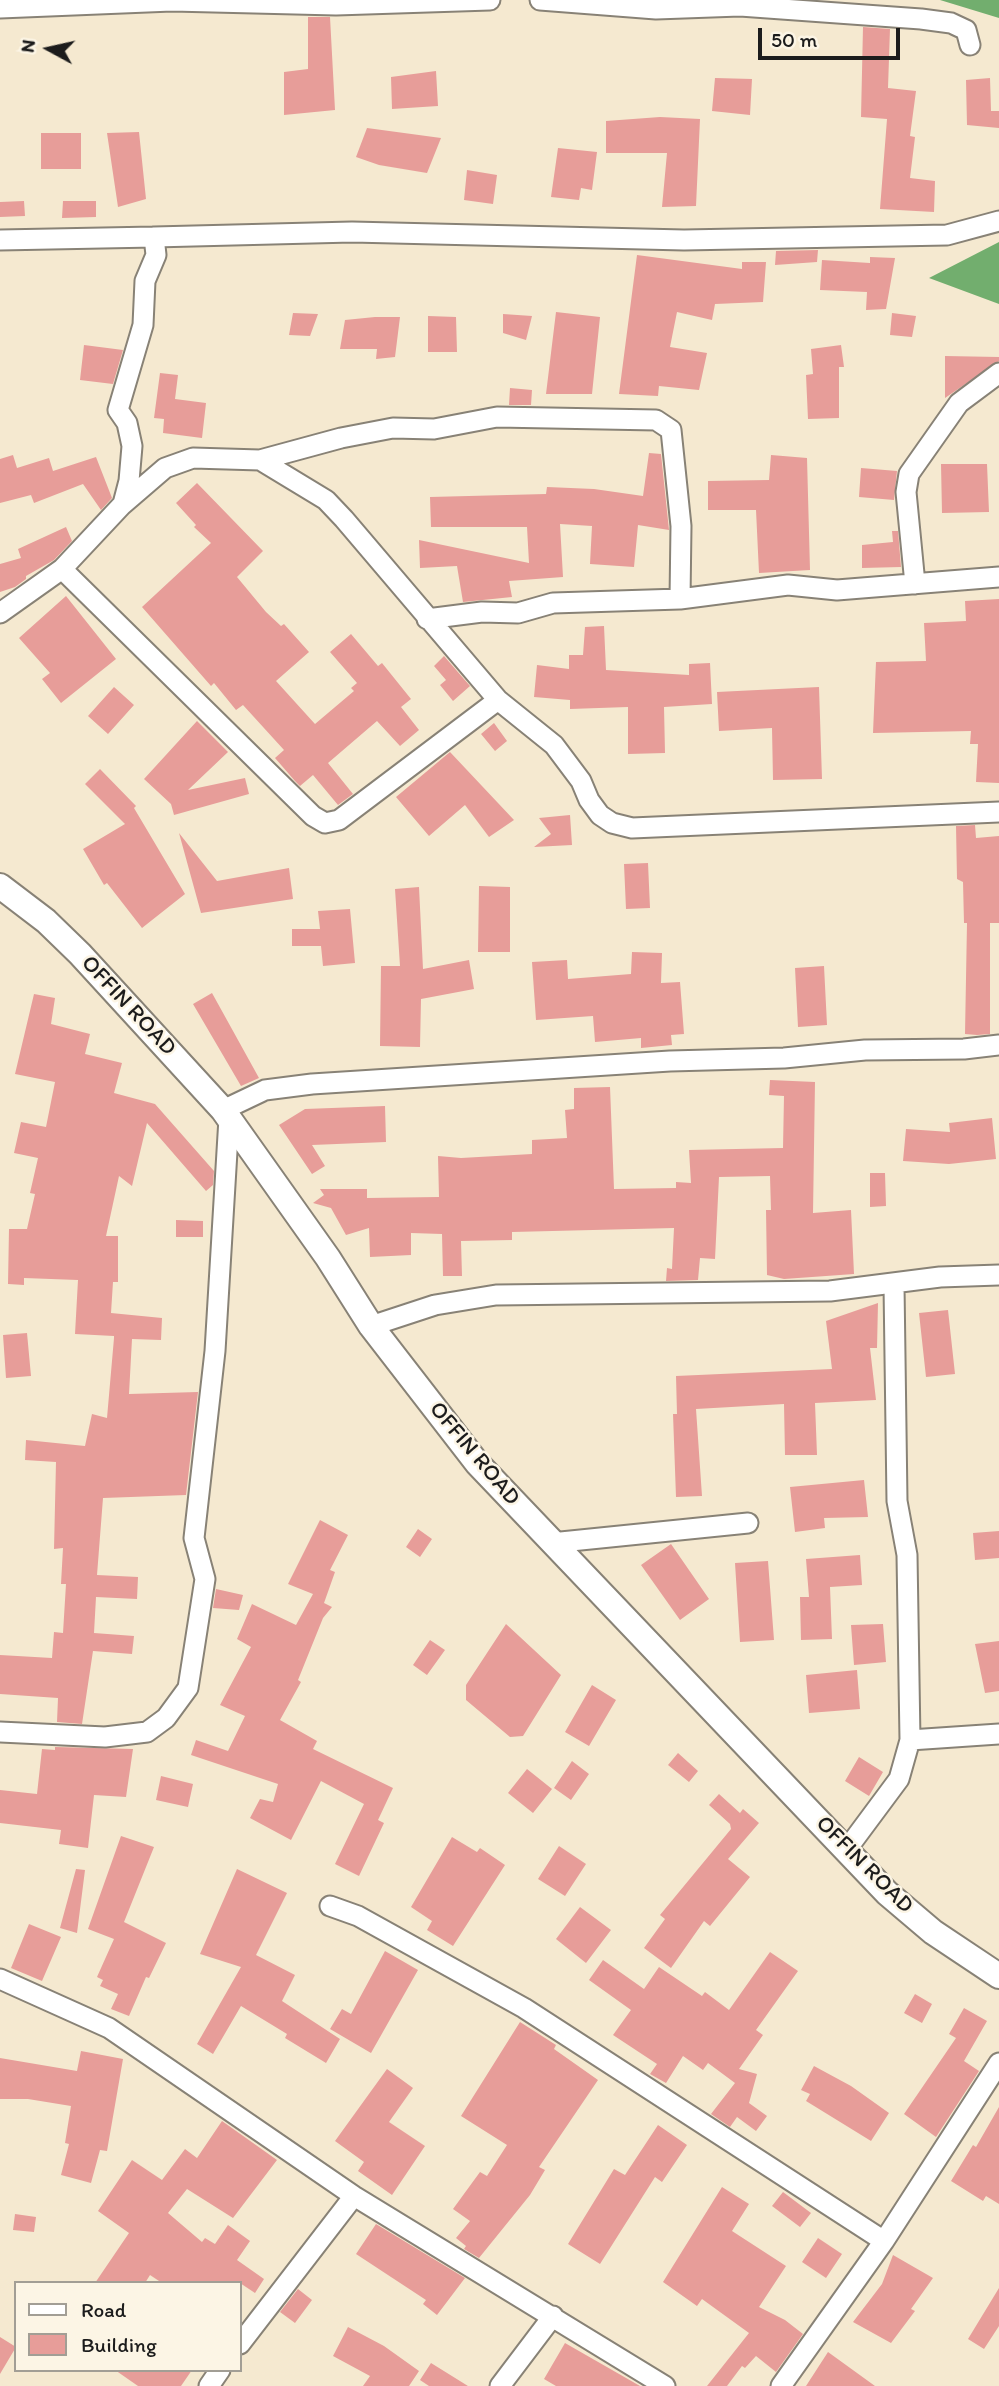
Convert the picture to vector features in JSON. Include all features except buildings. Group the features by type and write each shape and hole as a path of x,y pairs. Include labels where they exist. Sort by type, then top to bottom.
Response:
{"street":[{"path":"0,8 172,1 336,5 491,0"},
{"path":"540,0 656,9 740,6 921,19 951,23 965,30 970,45"},
{"path":"0,240 352,232 698,240 947,234 999,221"},
{"path":"122,505 130,481 132,446 127,423 118,410 143,325 145,281 156,255 155,237"},
{"path":"915,584 906,492 909,474 959,403 999,373"},
{"path":"0,613 62,569 122,505 165,468 193,458 260,460 341,438 393,428 434,429 497,417 656,420 671,430 681,526 680,599"},
{"path":"260,460 326,500 498,700 554,745 572,766 589,800 600,815 612,823 632,828 999,812"},
{"path":"62,569 313,816 325,823 339,820 498,700"},
{"path":"427,619 482,612 518,613 554,603 680,599 788,585 837,590 999,578"},
{"name":"OFFIN ROAD","path":"0,886 46,921 80,954 226,1114 328,1258 371,1326 477,1463 887,1893 933,1932 999,1976"},
{"path":"0,1732 105,1737 147,1732 166,1718 188,1688 205,1579 194,1538 215,1351 226,1114 265,1090 312,1084 631,1063 999,1045"},
{"path":"371,1326 435,1306 496,1295 830,1291 894,1285 940,1277 999,1275"},
{"path":"847,1849 899,1779 910,1740 907,1555 897,1501 894,1285"},
{"path":"551,1543 747,1523"},
{"path":"910,1740 999,1734"},
{"path":"330,1906 358,1916 524,2008 884,2241"},
{"path":"0,1979 109,2028 354,2196 665,2386"},
{"path":"781,2386 884,2241 999,2063"},
{"path":"242,2341 354,2196"},
{"path":"500,2386 553,2316"}],"green space":[{"path":"940,0 999,0 999,18"},
{"path":"999,242 999,304 929,278"}]}
